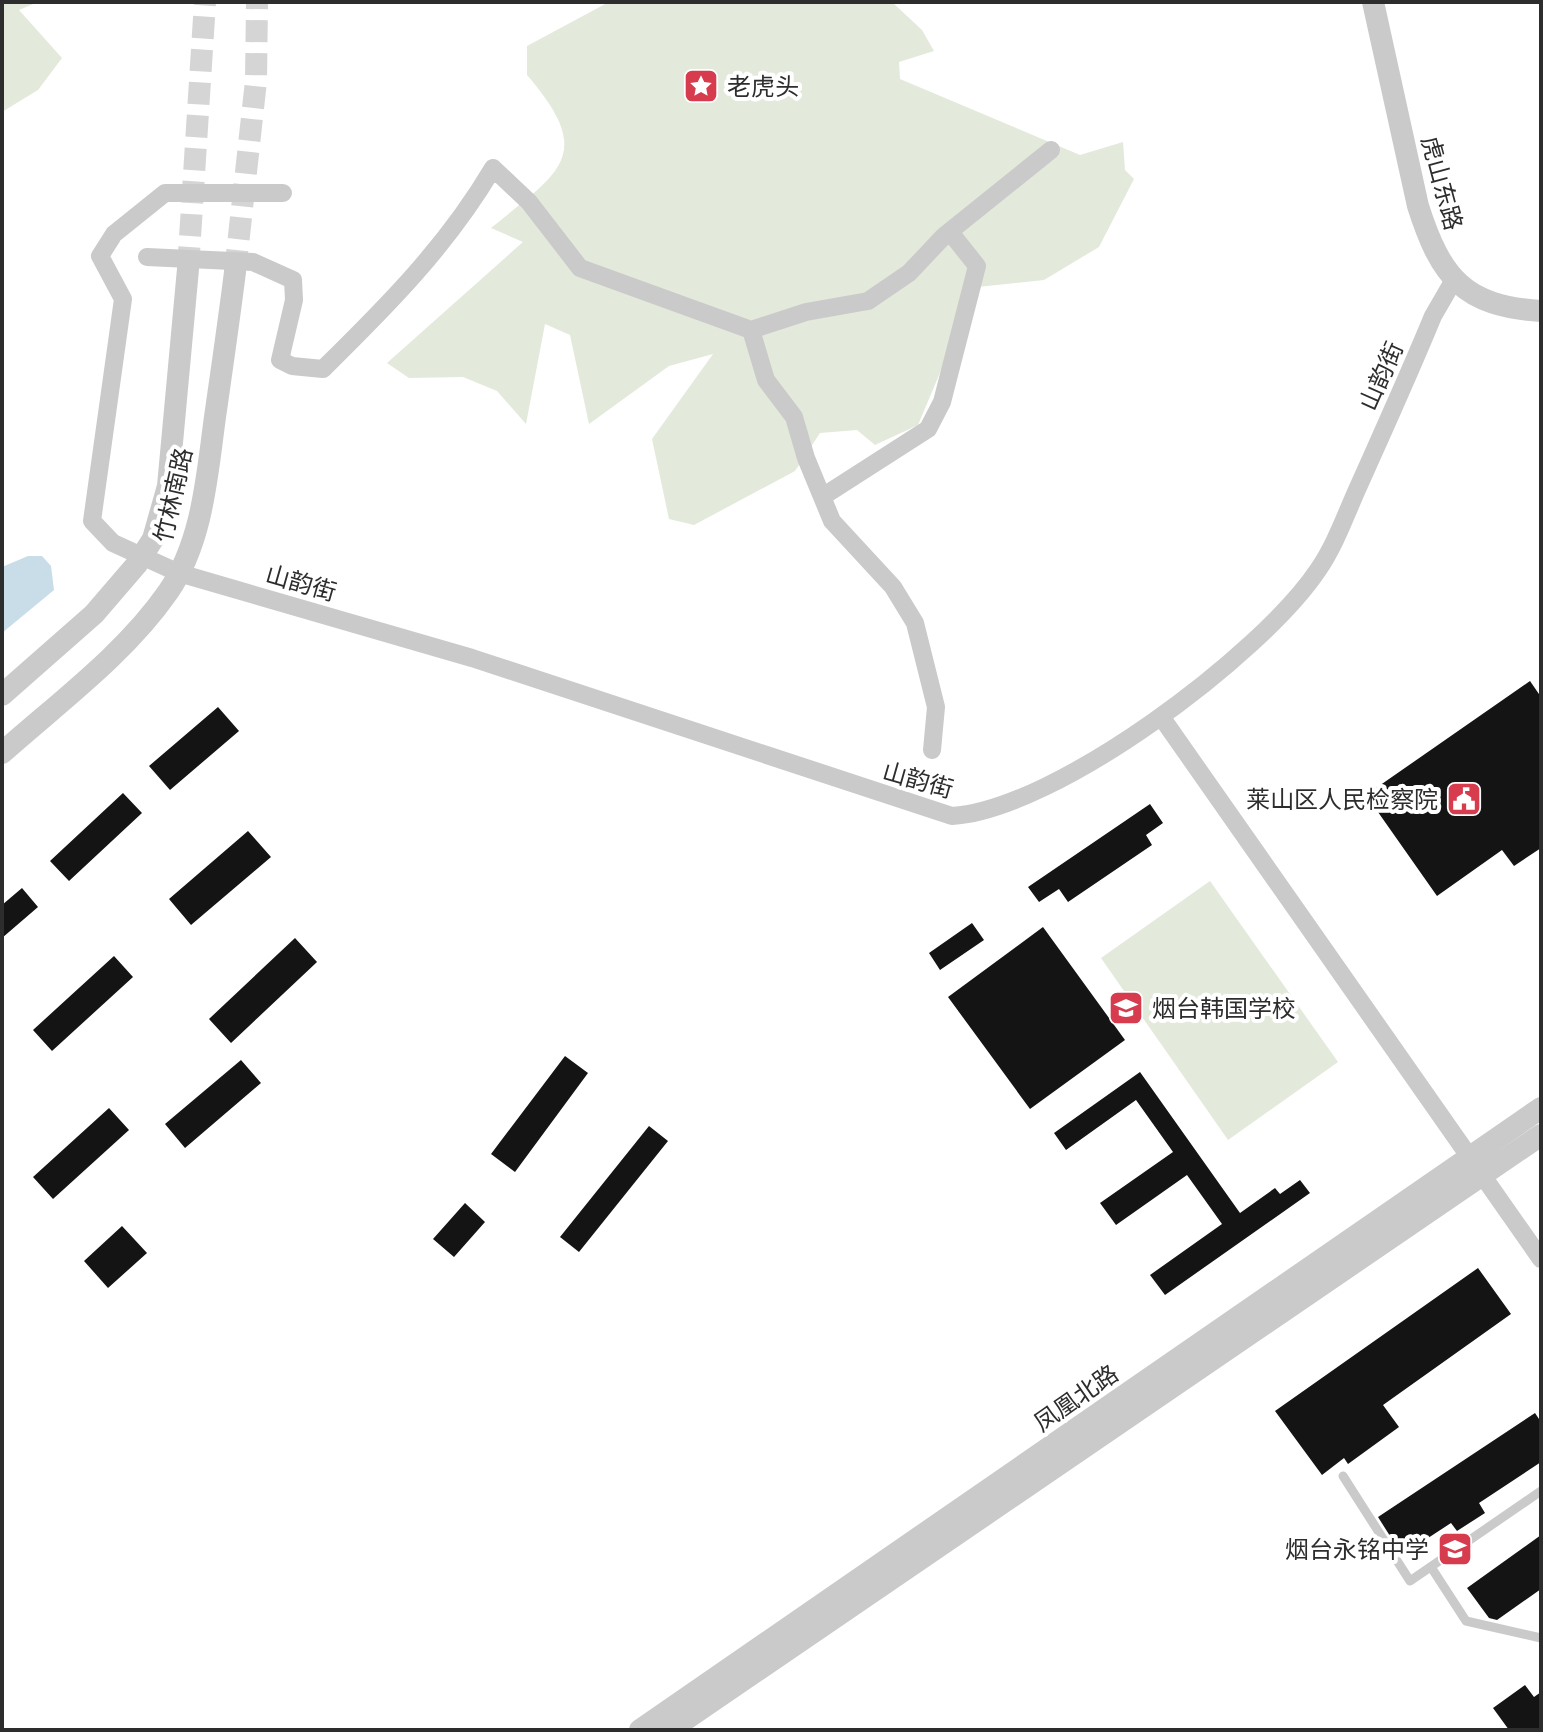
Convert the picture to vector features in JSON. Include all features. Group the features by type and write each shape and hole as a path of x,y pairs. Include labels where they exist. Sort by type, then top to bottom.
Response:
{"street":[{"name":"虎山东路","path":"1373,2 1428,239 1455,278 1475,297 1492,305 1541,311"},
{"path":"147,257 253,262 293,280 294,300 280,360 292,366 323,369 376,318 462,220 493,168 529,202 580,268 751,330 806,312 868,301 909,273 950,232 1051,150"},
{"name":"山韵街","path":"283,193 165,193 114,234 100,256 123,299 92,521 113,543 179,573 472,658 952,816 979,814 1036,791 1162,718 1293,606 1320,567 1433,316 1455,278"},
{"path":"822,497 928,429 942,402 976,281 977,266 950,232"},
{"name":"竹林南路","path":"2,695 94,614 142,556 158,526 168,486 188,269"},
{"name":"竹林南路","path":"2,753 100,665 158,605 179,573 202,506 235,272"},
{"path":"751,330 766,380 794,417 832,521 893,587 915,623 936,707 932,750"},
{"path":"1162,718 1541,1259"},
{"name":"凤凰北路","path":"670,1730 1477,1168 1541,1108"},
{"name":"凤凰北路","path":"640,1730 1477,1168 1541,1135"}],"lane":[{"path":"1343,1476 1410,1581 1541,1491"},
{"path":"1431,1567 1466,1621 1541,1638"}],"shaded area":[{"path":"2,2 38,2 19,10 62,58 38,90 2,112"},
{"path":"609,2 892,2 922,30 934,51 899,62 900,79 1080,155 1123,142 1125,170 1134,179 1099,247 1044,280 968,288 950,349 918,425 875,445 857,430 820,433 795,471 694,525 669,519 652,439 713,354 669,366 589,424 570,335 545,324 526,424 497,391 463,377 409,378 387,363 523,242 491,228 551,176 561,161 564,144 560,125 527,75 527,46"},
{"path":"1210,881 1338,1062 1228,1140 1101,958"}],"water":[{"path":"28,556 42,556 51,566 54,590 2,633 2,567"}],"building":[{"path":"1530,681 1541,697 1541,848 1514,866 1502,850 1437,896 1366,795"},
{"path":"218,707 239,731 170,790 149,766"},
{"path":"123,793 142,813 69,881 50,861"},
{"path":"1150,804 1163,823 1146,835 1152,845 1068,902 1059,889 1039,902 1028,887"},
{"path":"248,831 271,857 191,925 169,899"},
{"path":"22,888 38,907 2,938 2,905"},
{"path":"972,923 984,940 940,970 929,953"},
{"path":"1043,927 1125,1040 1030,1109 948,997"},
{"path":"295,938 317,962 231,1043 209,1019"},
{"path":"114,956 133,977 52,1051 33,1030"},
{"path":"565,1056 588,1073 515,1172 491,1154"},
{"path":"241,1060 261,1083 185,1148 165,1124"},
{"path":"1140,1072 1240,1213 1275,1188 1280,1194 1300,1180 1310,1193 1165,1295 1150,1275 1222,1224 1187,1175 1116,1225 1100,1203 1173,1152 1136,1100 1066,1150 1054,1133"},
{"path":"109,1108 129,1130 53,1199 33,1177"},
{"path":"649,1126 668,1141 579,1252 560,1237"},
{"path":"465,1203 485,1222 454,1257 433,1239"},
{"path":"122,1226 147,1253 108,1288 84,1261"},
{"path":"1478,1268 1511,1314 1383,1405 1399,1427 1348,1464 1344,1458 1322,1475 1275,1411"},
{"path":"1535,1413 1541,1422 1541,1462 1479,1503 1485,1513 1457,1531 1451,1523 1402,1555 1378,1517"},
{"path":"1541,1535 1541,1589 1497,1620 1489,1618 1467,1588"},
{"path":"1525,1685 1534,1697 1541,1692 1541,1730 1509,1730 1493,1708"}],"tunnel":[{"path":"188,269 205,2"},
{"path":"235,272 256,81 257,2"}],"place":[{"name":"老虎头","path":"701,86"},
{"name":"莱山区人民检察院","path":"1464,799"},
{"name":"烟台韩国学校","path":"1126,1008"},
{"name":"烟台永铭中学","path":"1455,1549"}]}
